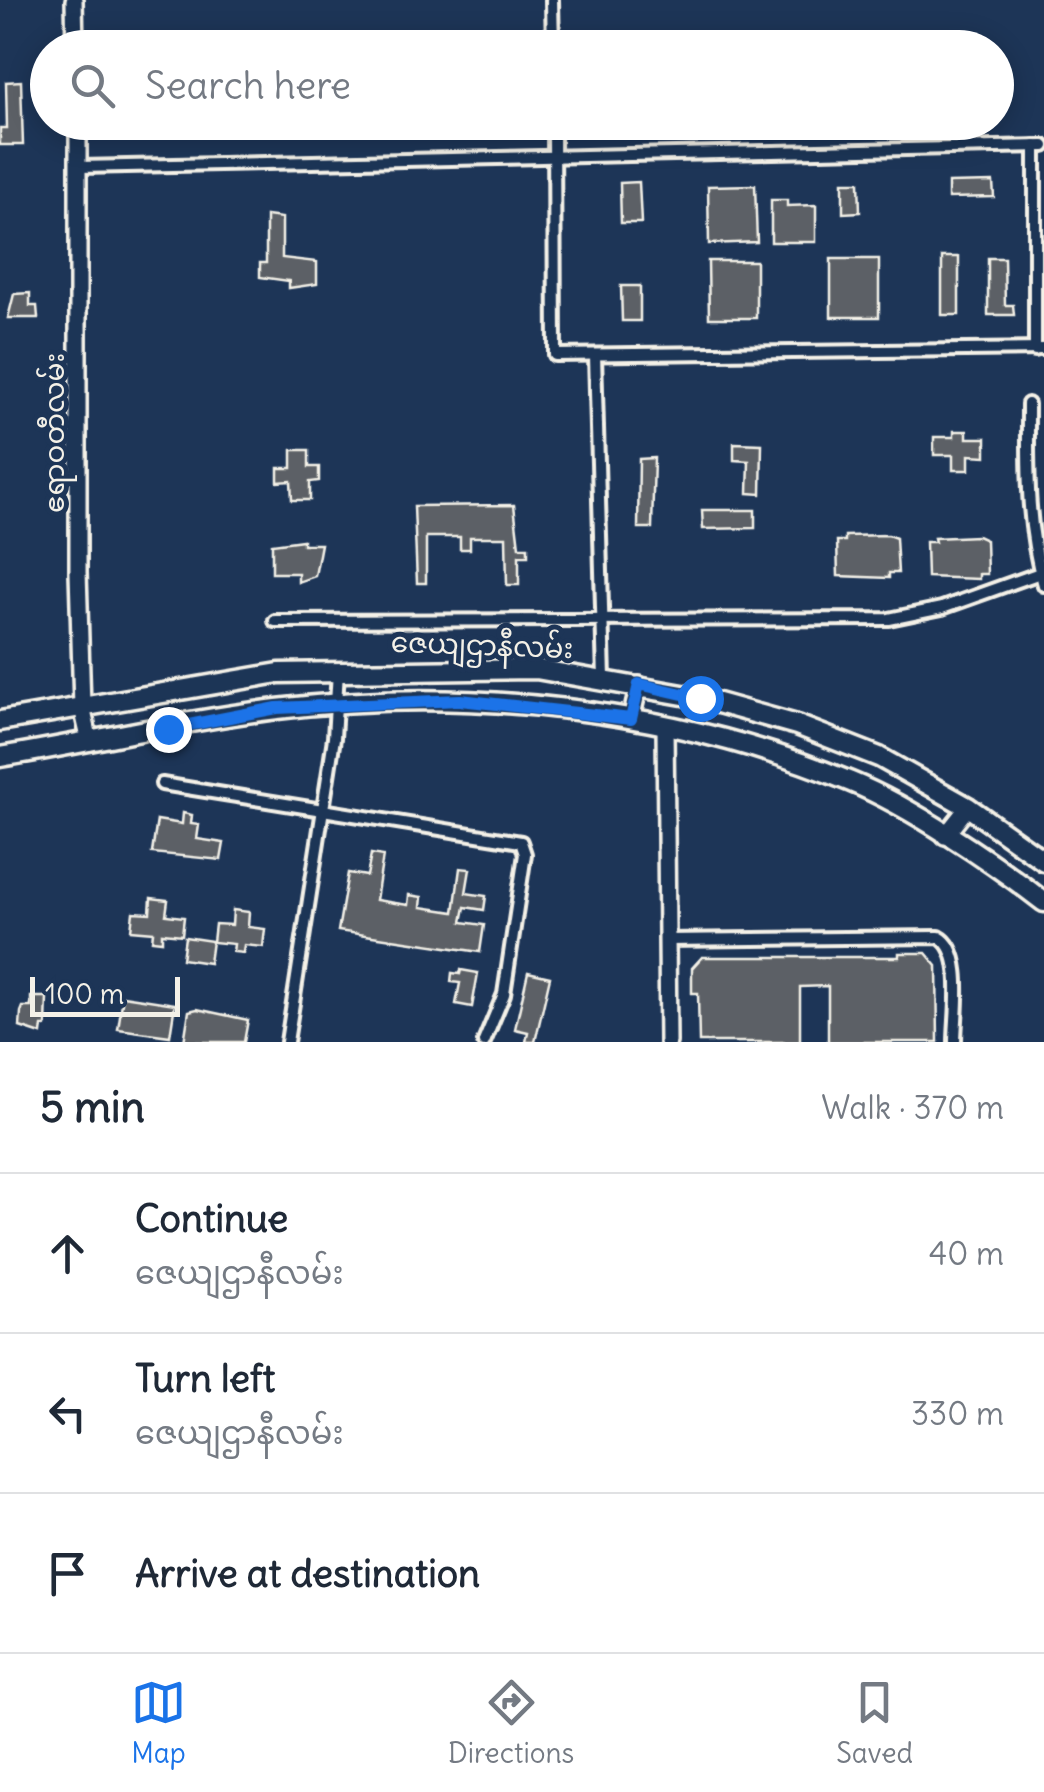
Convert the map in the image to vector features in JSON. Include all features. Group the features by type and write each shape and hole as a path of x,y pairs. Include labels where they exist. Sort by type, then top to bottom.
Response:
{"main road":[{"name":"ဇေယျဌာနီလမ်း","path":"0,721 278,672 536,669 639,684 797,725 879,756 968,806 1044,861"},
{"name":"ဇေယျဌာနီလမ်း","path":"0,757 277,708 460,700 631,719 854,782 1044,902"}],"street":[{"path":"74,0 75,30"},
{"path":"552,0 553,30"},
{"name":"ဧရာဝတီလမ်း","path":"79,140 82,707 90,742"},
{"path":"80,167 554,158 1040,146 1040,350 555,355 554,158 554,140"},
{"path":"594,355 604,679"},
{"path":"275,621 889,619 942,608 1042,579 1033,552 1028,502 1028,404"},
{"path":"287,1042 338,706 338,670"},
{"path":"631,719 639,684"},
{"path":"664,726 668,1042"},
{"path":"162,784 521,842 525,854 504,994 484,1042"},
{"path":"945,836 968,806"},
{"path":"666,940 939,936 949,944 954,957 955,1042"}],"building":[{"path":"21,81 23,145 0,145 0,128 7,128 6,82"},
{"path":"639,182 641,223 621,223 620,183"},
{"path":"843,182 859,182 860,212 843,213"},
{"path":"993,182 994,197 948,198 948,183"},
{"path":"755,185 757,242 709,244 708,186"},
{"path":"771,200 787,200 787,206 816,205 816,242 771,242"},
{"path":"266,216 282,218 282,258 317,262 317,284 289,288 289,281 260,277 260,263 266,263"},
{"path":"942,257 959,257 959,315 942,315"},
{"path":"988,258 1004,258 1005,305 1013,305 1014,315 988,315"},
{"path":"831,259 879,259 879,317 831,317"},
{"path":"708,261 756,261 756,318 709,318"},
{"path":"621,286 640,286 640,321 622,321"},
{"path":"30,293 30,306 37,306 38,318 8,318 14,294"},
{"path":"954,431 967,431 967,438 986,438 986,456 969,455 969,470 953,470 953,455 934,455 934,437 954,437"},
{"path":"734,443 762,444 761,494 748,493 749,461 734,460"},
{"path":"292,450 309,450 309,467 319,467 319,481 310,482 310,500 292,500 291,481 278,482 278,468 292,468"},
{"path":"654,458 652,528 638,528 639,459"},
{"path":"514,505 519,547 528,547 528,556 519,556 519,585 507,585 506,537 470,537 470,549 460,549 460,537 426,537 426,583 417,583 414,506"},
{"path":"702,510 755,510 755,528 703,529"},
{"path":"845,536 896,538 898,573 889,573 889,578 838,576 837,541 845,541"},
{"path":"977,536 986,540 987,574 979,574 979,579 927,577 926,542 935,542 934,538"},
{"path":"303,540 303,544 321,544 315,576 298,582 298,573 272,573 272,544"},
{"path":"183,813 192,815 191,824 199,825 197,839 224,843 221,860 152,853 157,820 182,824"},
{"path":"371,854 383,856 376,900 408,905 409,895 422,897 421,907 454,912 460,868 470,869 466,893 486,896 484,910 465,907 462,922 484,925 480,952 338,931 348,873 367,876"},
{"path":"151,898 168,900 166,915 184,917 182,935 162,933 162,941 152,940 153,932 131,930 133,912 150,913"},
{"path":"233,910 249,912 248,927 265,929 263,947 244,945 243,953 233,952 234,944 213,942 215,924 232,925"},
{"path":"185,937 212,941 209,963 182,959"},
{"path":"899,953 926,953 937,966 938,1042 828,1042 828,986 800,987 800,1042 699,1042 698,993 692,993 692,968 702,957 899,957"},
{"path":"461,970 478,973 472,1007 456,1004 460,983 451,982 452,973 460,974"},
{"path":"528,972 550,977 535,1042 526,1042 528,1032 515,1029"},
{"path":"123,996 175,1004 170,1036 118,1029"},
{"path":"31,997 47,997 46,1026 42,1026 41,1034 20,1027 21,1012 23,1007 31,1007"},
{"path":"197,1009 248,1020 244,1042 184,1042 189,1011"}],"route":[{"path":"168,729 277,708 460,700 526,704 631,719 639,684 700,698"}]}
